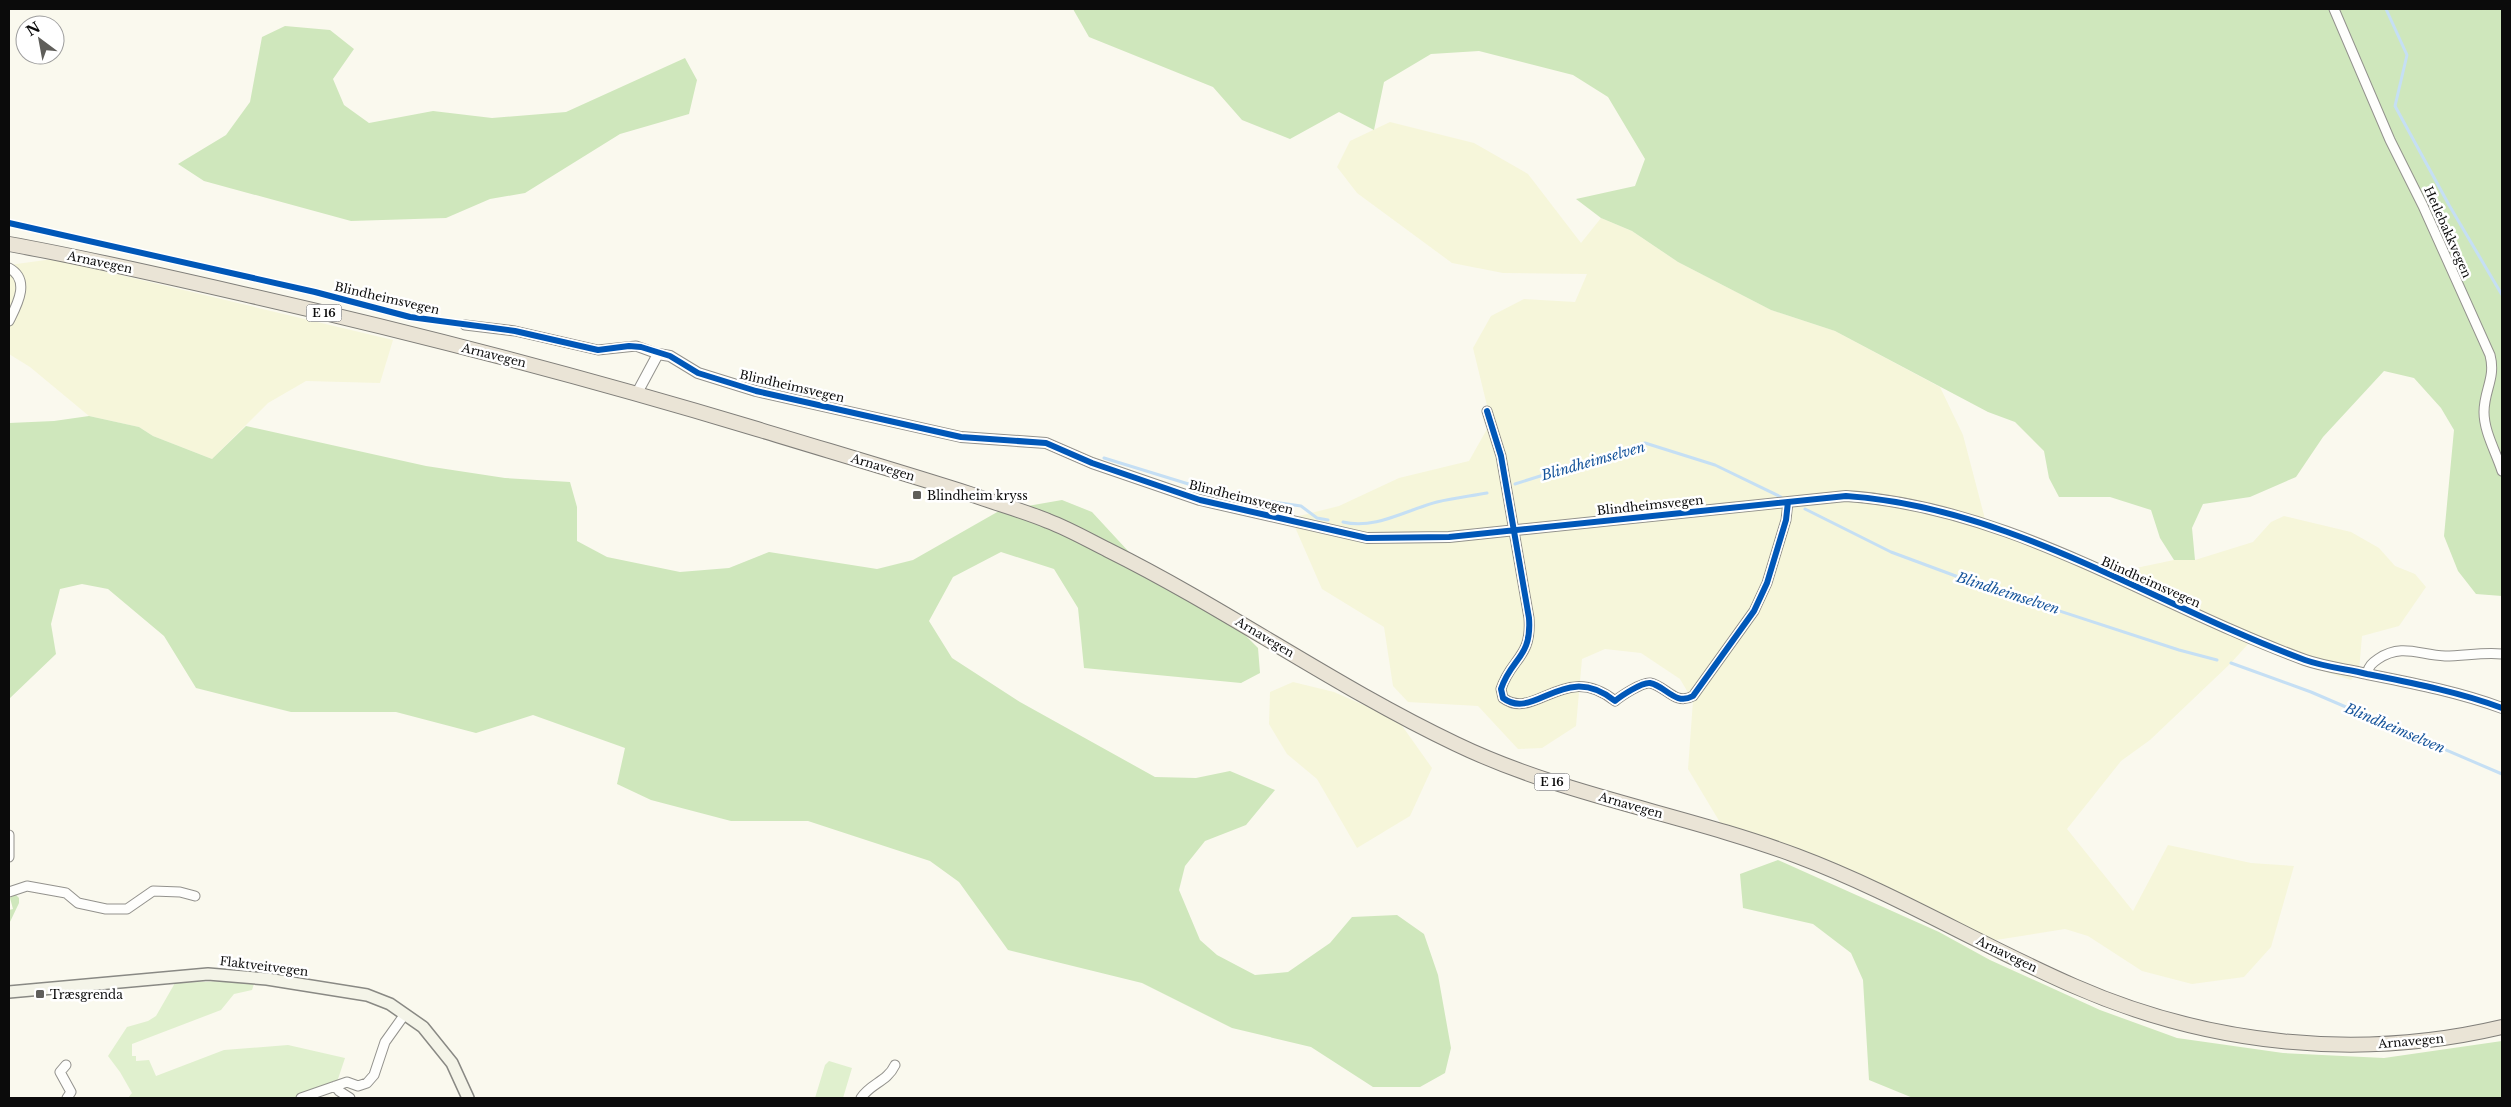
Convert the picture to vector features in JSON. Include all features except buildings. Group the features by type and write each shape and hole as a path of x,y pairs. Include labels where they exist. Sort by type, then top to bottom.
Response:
{"highway":[{"name":"Arnavegen","path":"9,244 76,256 304,308 637,393 938,484 1050,521 1156,574 1249,627 1351,689 1460,746 1548,780 1746,838 1814,862 1912,906 2035,968 2143,1013 2198,1028 2329,1045 2418,1041 2502,1027"}],"main road":[{"name":"Flaktveitvegen","path":"9,992 208,974 236,975 367,995 405,1014 423,1027 452,1063 468,1098"}],"street":[{"name":"Hetlebakkvegen","path":"2334,9 2390,140 2423,206 2490,355 2494,367 2484,412 2490,439 2502,471"},
{"path":"9,268 19,278 21,288 9,321"},
{"name":"Blindheimsvegen","path":"464,325 515,331 598,350 636,346 670,356 698,373 756,391 961,437 1046,444 1092,463 1200,500 1367,538 1449,537 1846,496 1869,497 1927,506 1998,527 2057,551 2292,655 2324,666 2367,674 2502,708"},
{"path":"637,393 658,354"},
{"path":"1487,411 1502,456 1530,628 1525,650 1503,684 1502,698 1513,704 1522,704 1558,690 1577,686 1598,690 1616,701 1622,695 1646,683 1652,683 1674,697 1688,698 1704,684 1754,610 1767,582 1786,520 1788,502"},
{"path":"2367,674 2371,664 2387,653 2397,650 2417,651 2442,656 2502,654"},
{"path":"9,835 9,856"},
{"path":"9,892 27,886 66,893 78,903 106,909 127,909 153,891 180,892 195,896"},
{"path":"302,1098 347,1082 358,1086 367,1083 374,1075 385,1042 405,1014"},
{"path":"66,1065 60,1072 71,1092 67,1098"},
{"path":"861,1098 871,1086 886,1079 895,1065"},
{"path":"336,1086 338,1091 350,1098"}],"green space":[{"path":"1073,9 2502,9 2502,596 2476,594 2458,571 2444,536 2454,430 2441,408 2414,378 2384,371 2323,437 2296,477 2250,497 2203,504 2192,528 2195,560 2174,560 2160,538 2151,510 2110,497 2059,497 2049,478 2044,451 2015,422 1988,412 1835,331 1771,310 1678,262 1632,231 1601,218 1576,199 1635,186 1645,159 1608,97 1573,75 1479,51 1431,54 1384,82 1374,130 1339,112 1290,139 1242,120 1213,87 1089,37"},
{"path":"285,26 330,30 354,49 333,79 344,105 369,123 433,111 492,118 566,112 685,58 697,80 689,114 620,134 525,193 490,199 446,218 351,221 204,181 178,164 226,135 250,102 262,37"},
{"path":"1390,122 1474,143 1528,174 1581,243 1601,218 1632,231 1678,262 1771,310 1835,331 1940,387 1963,435 1985,519 2033,537 2112,573 2174,560 2195,560 2253,542 2271,522 2284,516 2351,532 2379,548 2395,566 2415,574 2426,587 2399,626 2362,636 2359,671 2351,680 2294,662 2248,644 2231,663 2150,740 2121,761 2067,829 2133,911 2168,845 2251,863 2294,866 2271,947 2244,977 2192,984 2142,971 2088,936 2065,929 1996,940 1970,933 1721,824 1688,769 1693,701 1680,679 1641,653 1605,649 1582,659 1576,726 1542,748 1518,749 1478,706 1408,702 1393,686 1384,627 1322,589 1291,518 1339,506 1399,478 1469,461 1491,422 1473,348 1491,316 1524,299 1575,302 1587,274 1503,273 1452,263 1357,193 1337,167 1350,141"},
{"path":"53,259 393,340 380,383 306,381 268,403 212,459 153,436 139,427 89,416 30,367 9,354 9,265"},
{"path":"89,416 139,427 153,436 212,459 246,426 426,466 505,478 570,482 577,507 577,541 607,557 680,572 729,568 769,552 877,569 913,560 999,511 1062,500 1092,512 1129,552 1179,593 1237,627 1258,648 1260,673 1241,683 1084,668 1078,608 1054,569 1001,552 953,577 929,621 952,658 1020,702 1155,777 1196,778 1230,771 1275,790 1246,825 1205,841 1185,866 1179,890 1200,940 1217,955 1255,975 1288,972 1330,943 1352,917 1397,915 1424,934 1438,975 1451,1048 1445,1073 1420,1087 1373,1087 1311,1047 1232,1028 1142,983 1008,950 959,882 930,861 808,821 731,821 651,800 617,784 625,748 533,715 476,733 396,712 291,712 196,688 164,636 108,589 82,584 60,589 51,624 56,654 9,699 9,423 54,421"},
{"path":"1293,682 1334,692 1398,720 1432,768 1410,816 1357,848 1317,779 1287,754 1269,724 1270,692"},
{"path":"1778,860 1939,932 1990,960 2100,1010 2177,1038 2283,1053 2384,1058 2502,1041 2502,1098 1913,1098 1869,1080 1863,980 1851,953 1813,924 1743,908 1740,874"},
{"path":"15,894 19,898 19,903 9,924 9,910 13,909 10,898"},
{"path":"223,981 254,984 252,990 234,994 221,1010 132,1044 132,1056 136,1056 136,1061 149,1060 156,1076 224,1050 288,1045 345,1058 337,1082 299,1098 128,1098 132,1093 108,1056 127,1027 148,1021 156,1016 175,983"},
{"path":"829,1061 852,1068 843,1098 815,1098 825,1065"}],"waterway":[{"path":"2386,9 2407,55 2395,106 2449,205 2502,295"},
{"name":"Blindheimselven","path":"1515,484 1645,443 1715,465 1781,497"},
{"name":"Blindheimselven","path":"1104,458 1195,486"},
{"name":"Blindheimselven","path":"1213,493 1301,506 1317,518 1328,520"},
{"name":"Blindheimselven","path":"1343,522 1355,524 1379,521 1425,505 1487,493"},
{"name":"Blindheimselven","path":"1805,509 1891,552 1980,585 2179,650 2217,660"},
{"name":"Blindheimselven","path":"2231,663 2311,692 2502,774"}],"cycle path":[{"path":"9,223 315,292 410,317 515,331 598,350 629,346 641,347 670,356 698,373 756,391 961,437 1046,443 1092,463 1200,500 1367,538 1449,537 1846,496 1907,504 1966,518 2023,538 2080,561 2248,637 2305,660 2435,688 2502,708"},
{"path":"1487,411 1501,456 1529,618 1529,631 1524,650 1510,670 1501,689 1503,698 1515,703 1527,703 1566,688 1580,687 1597,690 1615,701 1646,683 1656,685 1681,699 1693,696 1754,611 1767,583 1786,520 1788,502"}],"place":[{"name":"Blindheim kryss","path":"917,495"},
{"name":"Træsgrenda","path":"40,994"}]}
